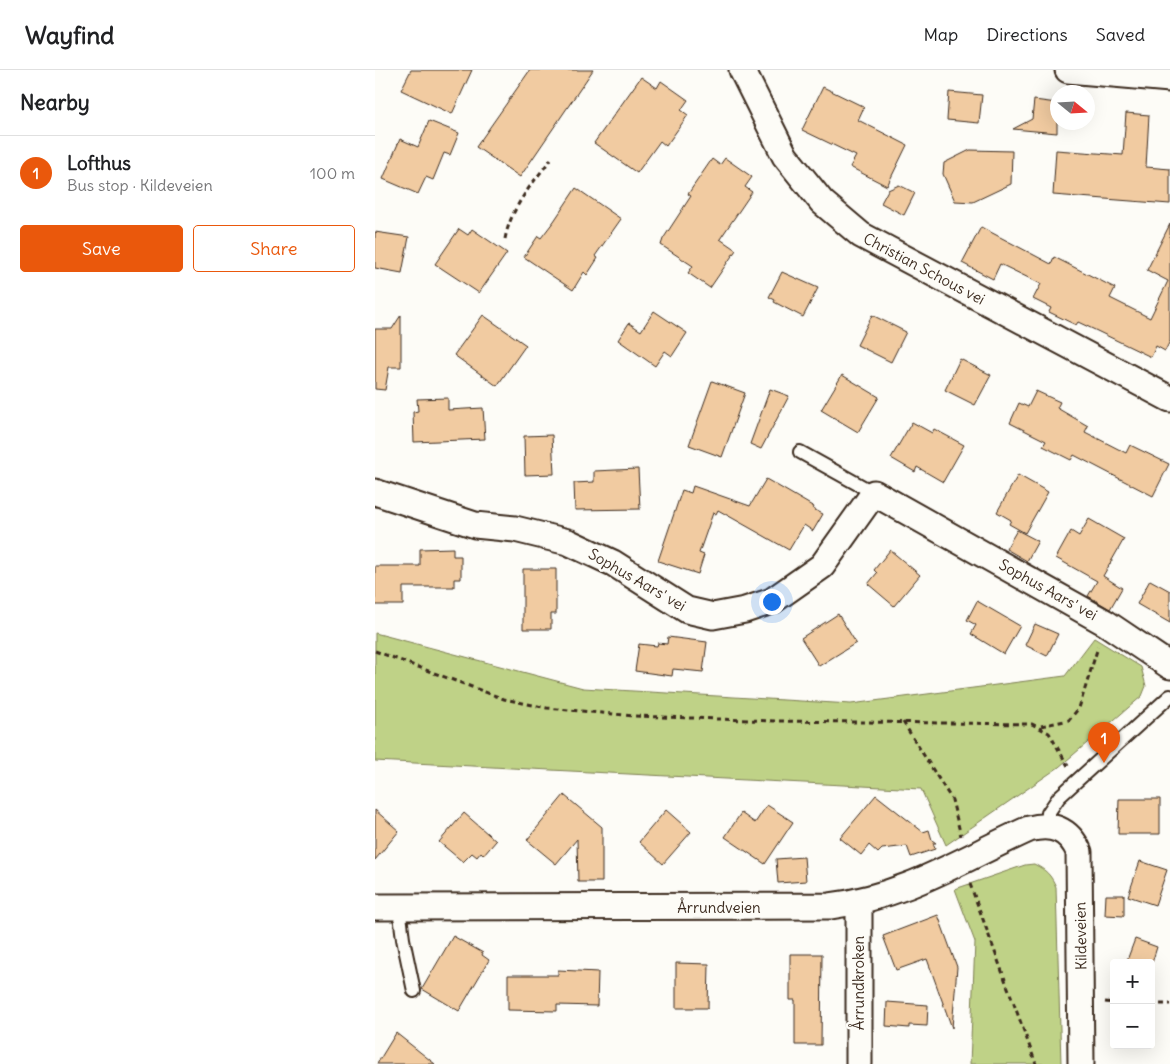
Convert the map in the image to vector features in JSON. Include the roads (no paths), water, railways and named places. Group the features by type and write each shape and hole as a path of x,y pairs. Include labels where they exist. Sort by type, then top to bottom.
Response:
{"street":[{"name":"Christian Schous vei","path":"742,70 785,156 822,202 861,235 1170,399"},
{"path":"1068,70 1170,79"},
{"name":"Sophus Aars' vei","path":"375,492 475,525 515,529 568,542 613,564 687,610 713,616 745,610 772,601 822,566 874,493 1106,623 1170,666"},
{"name":"Årrundveien","path":"387,907 788,908 859,902 913,885 1029,829 1047,826"},
{"name":"Kildeveien","path":"1047,826 1066,832 1074,840 1079,852 1081,1064"},
{"name":"Årrundkroken","path":"859,902 859,1064"}],"lane":[{"path":"800,452 874,493"},
{"path":"1047,826 1048,813 1059,797 1170,696"},
{"path":"387,907 403,939 415,991"}],"place":[{"name":"Lofthus","path":"1104,763"}]}
